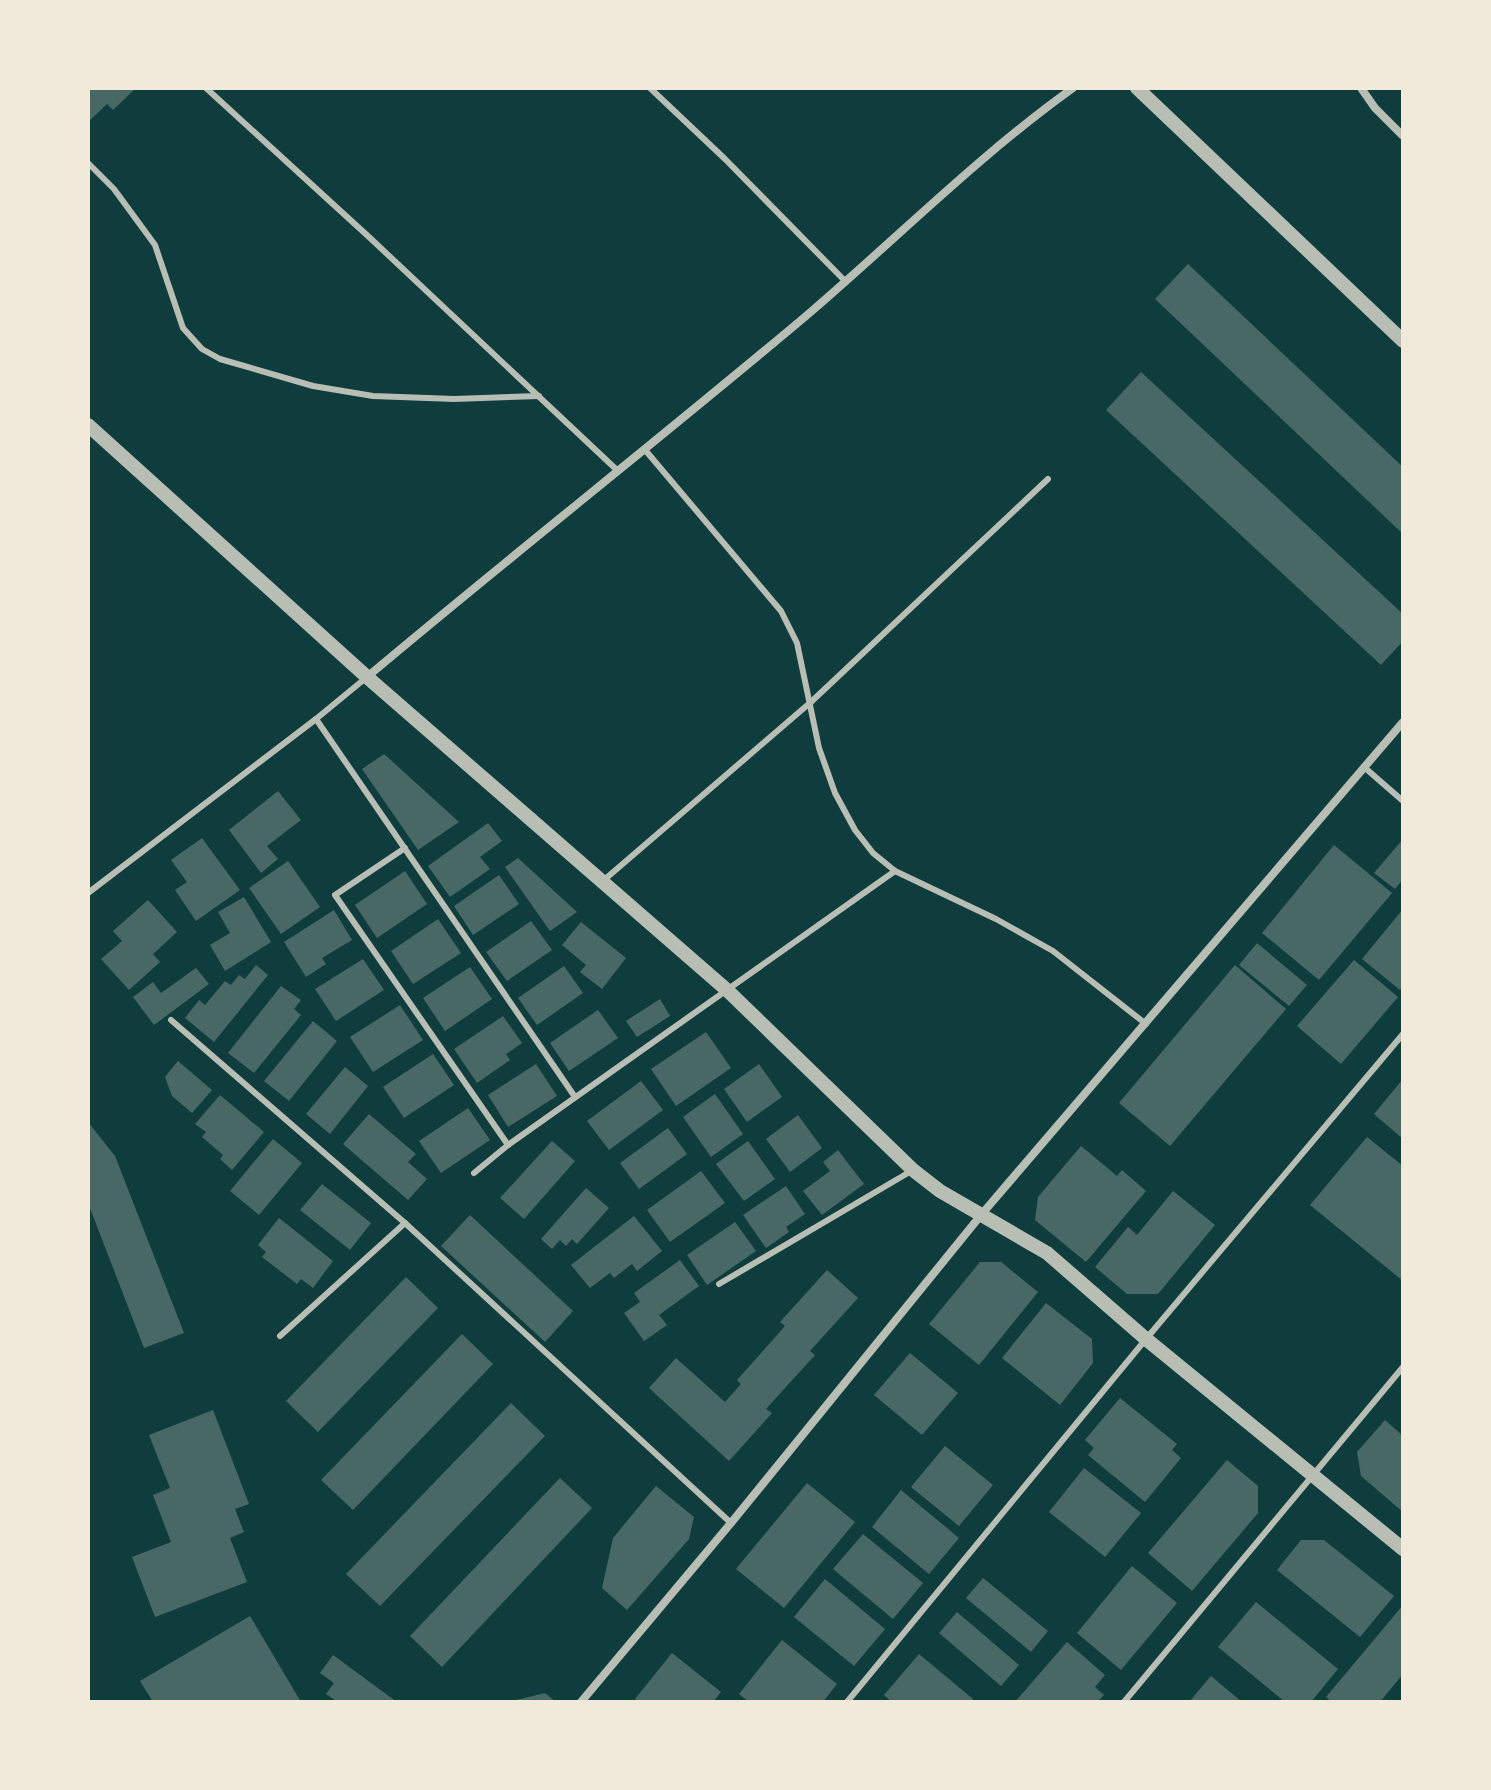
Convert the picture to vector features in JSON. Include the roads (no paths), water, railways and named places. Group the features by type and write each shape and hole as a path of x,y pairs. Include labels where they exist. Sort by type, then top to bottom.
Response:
{"street":[{"path":"367,677 646,451 846,282 1012,134 1073,88"},
{"path":"1137,88 1403,341"},
{"path":"1361,88 1375,108 1403,136"},
{"path":"88,425 367,677 728,991 913,1170 940,1191 1047,1253 1146,1339 1403,1549"},
{"path":"581,1702 981,1215 1403,722"}],"lane":[{"path":"206,88 618,471"},
{"path":"650,88 846,282"},
{"path":"88,163 114,189 155,245 183,328 202,349 220,359 313,386 373,396 454,399 539,396"},
{"path":"646,451 781,611 797,643 819,748 835,793 855,830 873,853 895,871 996,919 1053,951 1146,1024"},
{"path":"604,880 811,702 1048,479"},
{"path":"88,893 367,677"},
{"path":"316,719 575,1097"},
{"path":"1364,767 1403,801"},
{"path":"405,848 335,895 508,1145"},
{"path":"474,1173 508,1145 895,871"},
{"path":"171,1020 405,1223 731,1523"},
{"path":"847,1702 1146,1339 1403,1034"},
{"path":"719,1284 913,1170"},
{"path":"280,1336 405,1223"},
{"path":"1124,1702 1403,1367"}]}
